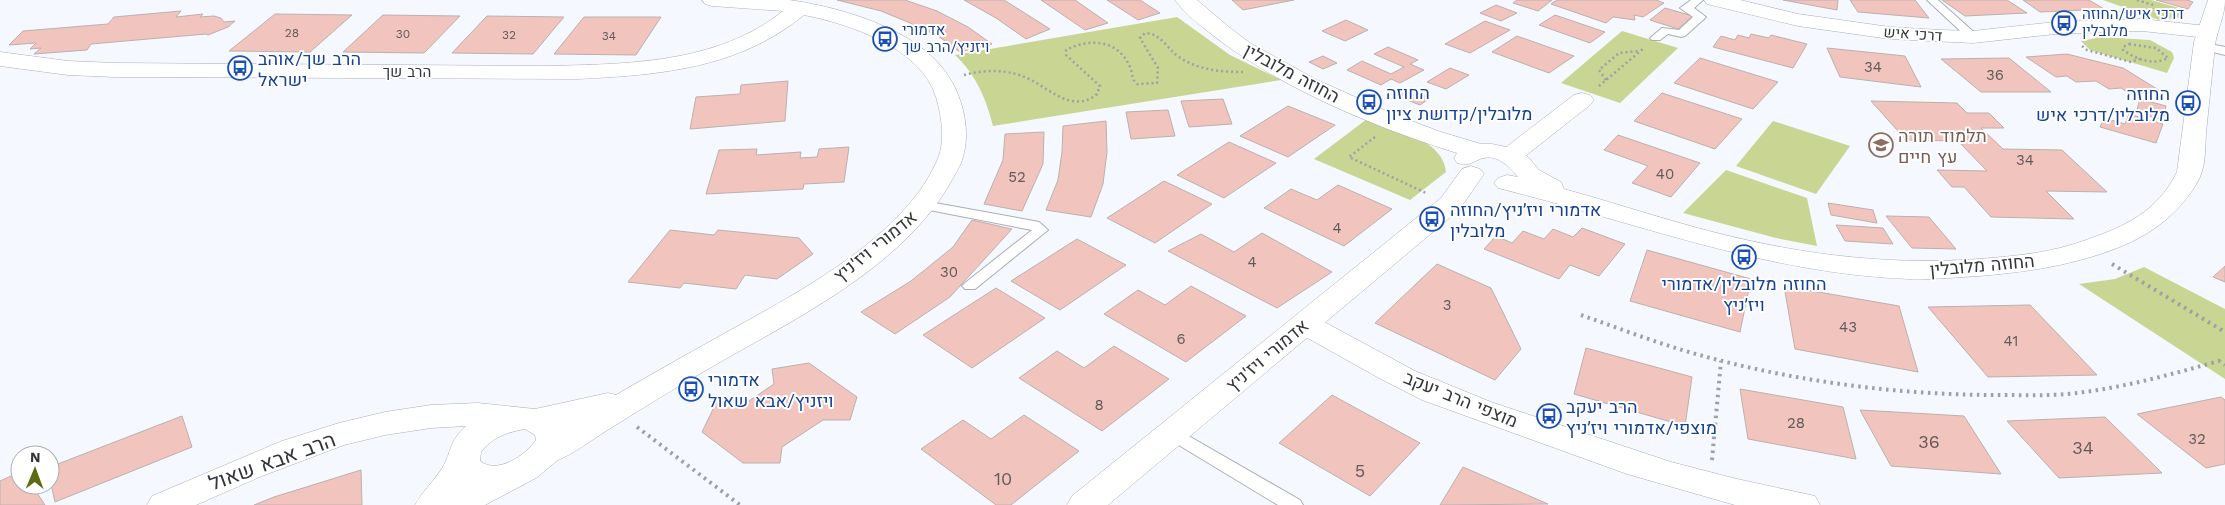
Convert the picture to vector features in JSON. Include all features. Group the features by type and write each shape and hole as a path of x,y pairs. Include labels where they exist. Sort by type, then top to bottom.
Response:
{"street":[{"name":"אדמורי ויז'ניץ","path":"548,451 765,323 870,255 905,226 924,205 949,162 954,142 954,120 948,98 941,80 917,52 894,38 860,25 800,8 764,3 714,0"},
{"name":"החוזה מלובלין","path":"1185,0 1221,32 1274,66 1306,84 1402,127 1473,163 1509,173 1576,199 1654,225 1700,238 1801,260 1901,270 1994,266 2033,262 2088,249 2140,228 2166,206 2184,186 2190,172 2218,0"},
{"name":"דרכי איש","path":"1714,0 1798,20 1890,33 1972,36 2055,28 2114,27 2210,43"},
{"name":"הרב שך","path":"0,59 68,68 116,70 546,73 601,71 660,65 718,53 767,34 787,21 800,8"},
{"name":"אדמורי ויז'ניץ","path":"1084,505 1450,204 1509,173 1582,100"},
{"name":"אדמורי ויז'ניץ","path":"1450,204 1473,163"},
{"name":"מוצפי הרב יעקב","path":"1305,324 1418,385 1593,450 1710,485 1803,505"},
{"name":"אדמורי ויז'ניץ","path":"531,419 582,411 646,392"},
{"name":"הרב אבא שאול","path":"164,505 277,456 324,440 412,417 440,414 497,414 531,419"},
{"path":"432,505 453,479 472,440 496,424 510,419 531,419 546,424 552,432 552,440 548,451 540,460 454,505"},
{"name":"הרב אבא שאול","path":"381,425 418,424 438,427 457,438 464,455"},
{"path":"464,455 465,468 473,475 484,478 513,475"}],"lane":[{"path":"1656,38 1666,30 1681,34 1700,17 1686,8 1698,0"},
{"path":"1932,0 1972,36"},
{"path":"924,205 1034,225 1041,230 970,286"},
{"path":"1173,433 1293,505"}],"path":[{"path":"2055,28 2072,37 2087,50 2131,62 2140,59 2157,62 2168,58 2164,52 2152,47 2136,44 2122,47 2127,53 2140,59"},
{"path":"941,80 979,71 1014,73 1029,78 1058,98 1069,102 1083,101 1094,98 1100,91 1100,86 1066,55 1066,50 1075,44 1092,41 1105,42 1121,52 1129,65 1133,81 1137,85 1157,83 1158,68 1140,38 1145,33 1154,32 1161,37 1177,56 1194,65 1212,71 1246,72 1274,66"},
{"path":"1582,100 1656,38"},
{"path":"1606,80 1599,70 1619,53 1640,51"},
{"path":"1402,127 1349,157 1450,204"},
{"path":"2088,249 2225,332"},
{"path":"1581,315 1661,343 1721,361 1806,379 1892,390 1979,396 2066,394 2147,381 2219,361 2225,365"},
{"path":"1710,485 1721,361"},
{"path":"615,410 740,505"}],"green space":[{"path":"2103,0 2151,0 2186,10 2180,17 2159,20"},
{"path":"1177,17 1230,55 1281,80 993,126 979,88 969,71 955,55"},
{"path":"1622,31 1678,48 1620,103 1561,83"},
{"path":"2101,37 2150,40 2172,52 2174,58 2167,73 2090,50 2081,41"},
{"path":"1367,119 1402,131 1427,143 1443,161 1446,172 1410,200 1314,159"},
{"path":"1773,121 1850,146 1816,194 1736,166"},
{"path":"1726,170 1807,198 1817,246 1776,238 1683,213"},
{"path":"2144,267 2225,309 2225,379 2079,284 2115,279"}],"building":[{"path":"837,0 905,0 937,11 968,27 992,44 960,52 938,36 910,23 881,11"},
{"path":"964,0 1004,0 1050,29 1026,39 996,18"},
{"path":"1041,0 1075,0 1108,23 1085,30"},
{"path":"1107,0 1140,0 1160,13 1138,20"},
{"path":"1232,0 1294,0 1243,10"},
{"path":"1517,0 1552,0 1538,11 1513,3"},
{"path":"1557,0 1656,0 1664,3 1643,17 1634,15 1635,20 1613,17 1606,23 1551,4"},
{"path":"1783,0 1838,0 1837,10"},
{"path":"1850,0 1915,0 1929,18 1858,12"},
{"path":"1942,0 2007,0 2027,13 1965,16"},
{"path":"2023,0 2089,0 2104,9 2040,12"},
{"path":"2156,0 2187,0 2193,2 2188,9"},
{"path":"1496,5 1517,13 1501,21 1480,13"},
{"path":"1665,8 1693,16 1678,29 1650,20"},
{"path":"181,11 176,17 203,14 200,17 214,16 221,18 224,22 235,21 228,27 208,35 91,44 87,50 34,54 41,48 30,49 36,43 9,45 23,31 108,24 114,17"},
{"path":"275,14 352,15 310,52 229,51"},
{"path":"383,15 460,16 424,53 343,52"},
{"path":"1555,15 1605,32 1590,43 1539,25"},
{"path":"487,16 564,17 533,54 452,53"},
{"path":"584,17 661,17 636,55 554,54"},
{"path":"1346,20 1368,30 1345,41 1322,31"},
{"path":"1485,21 1510,30 1470,53 1445,44"},
{"path":"1751,34 1769,38 1771,35 1807,44 1793,68 1713,47 1721,36 1735,40 1738,35 1749,38"},
{"path":"1517,36 1574,56 1549,73 1492,52"},
{"path":"1388,47 1418,60 1410,64 1424,70 1400,83 1391,79 1381,85 1347,70 1362,61 1391,74 1404,67 1374,54"},
{"path":"1827,48 1905,56 1921,87 1840,77"},
{"path":"2067,54 2123,68 2162,92 2130,94 2121,88 2109,89 2096,81 2076,82 2067,76 2056,77 2026,57"},
{"path":"1323,56 1337,63 1323,69 1309,62"},
{"path":"1700,58 1778,82 1753,109 1674,83"},
{"path":"2009,58 2051,92 1981,92 1941,59"},
{"path":"1450,68 1469,75 1446,89 1427,82"},
{"path":"788,81 785,121 690,129 696,97 740,94 741,85"},
{"path":"1404,88 1430,98 1420,105 1394,95"},
{"path":"1662,93 1742,119 1715,149 1634,121"},
{"path":"1223,99 1232,124 1189,127 1181,101"},
{"path":"2140,99 2166,106 2163,120 2136,113"},
{"path":"1871,101 1957,103 1967,113 1989,113 2004,128 1981,128 2003,149 2062,150 2107,192 2046,191 2074,219 1991,217 1964,187 1952,187 1937,170 1987,171 1958,141 1906,140"},
{"path":"1288,106 1335,125 1288,157 1240,136"},
{"path":"1168,110 1175,136 1131,139 1126,112"},
{"path":"2129,114 2163,124 2156,143 2100,127 2104,118 2125,124"},
{"path":"1106,121 1107,152 1103,184 1091,217 1046,210 1058,180 1063,126"},
{"path":"1044,132 1043,164 1022,211 984,204 1003,160 1005,134"},
{"path":"1618,135 1700,163 1671,197 1632,183 1648,166 1604,150"},
{"path":"1229,142 1276,163 1224,198 1177,175"},
{"path":"849,147 844,182 804,184 803,189 706,194 719,150 757,149 756,155 801,152 800,158 817,157 819,149"},
{"path":"1164,181 1212,204 1155,243 1107,218"},
{"path":"1338,185 1392,209 1344,246 1264,208 1291,189 1317,200"},
{"path":"1828,203 1873,210 1877,223 1831,215"},
{"path":"1886,216 1929,217 1956,249 1912,248"},
{"path":"972,220 1012,229 950,297 895,334 861,312 911,281 953,247"},
{"path":"1836,225 1883,228 1893,244 1845,241"},
{"path":"1582,228 1625,244 1599,276 1570,265 1559,279 1484,249 1496,236 1512,243 1523,231 1544,239 1553,229 1573,237"},
{"path":"670,230 714,235 718,230 799,238 813,254 777,279 745,275 736,289 684,283 680,288 628,282"},
{"path":"1262,233 1332,272 1277,308 1168,251 1201,234 1234,252"},
{"path":"1077,239 1126,265 1060,310 1011,281"},
{"path":"1647,250 1751,279 1740,332 1630,301"},
{"path":"1437,264 1491,288 1521,349 1495,380 1375,323"},
{"path":"2225,266 2225,282 2213,277"},
{"path":"1191,286 1246,316 1186,362 1104,314 1138,290 1165,305"},
{"path":"1784,286 1899,306 1918,372 1795,349"},
{"path":"996,288 1045,318 972,368 923,335"},
{"path":"2030,305 2097,375 1988,377 1928,307"},
{"path":"1114,346 1169,379 1102,431 1019,378 1057,351 1084,368"},
{"path":"1586,348 1692,377 1685,426 1574,394"},
{"path":"809,363 857,397 850,420 823,420 782,447 780,463 743,463 702,432 716,403 740,407 774,384 772,369"},
{"path":"1740,389 1843,407 1856,459 1748,439"},
{"path":"1332,395 1420,443 1370,496 1279,443"},
{"path":"2221,397 2225,400 2225,464 2206,468 2137,414"},
{"path":"1860,410 1964,416 2001,474 1891,466"},
{"path":"1024,415 1079,451 1011,505 996,505 921,449 963,420 991,439"},
{"path":"182,416 192,447 55,502 53,495 60,495 60,463"},
{"path":"2105,417 2162,473 2059,478 2007,421"},
{"path":"1463,467 1548,504 1440,505"},
{"path":"361,470 362,505 254,505 274,497"},
{"path":"10,476 10,495 38,495 45,505 0,505 0,481"}],"place":[{"name":"דרכי איש/החוזה מלובלין","path":"2064,23"},
{"name":"אדמורי ויזניץ/הרב שך","path":"885,39"},
{"name":"הרב שך/אוהב ישראל","path":"240,68"},
{"name":"החוזה מלובלין/קדושת ציון","path":"1369,102"},
{"name":"החוזה מלובלין/דרכי איש","path":"2188,103"},
{"name":"תלמוד תורה עץ חיים","path":"1881,145"},
{"name":"אדמורי ויז׳ניץ/החוזה מלובלין","path":"1432,219"},
{"name":"החוזה מלובלין/אדמורי ויז׳ניץ","path":"1744,257"},
{"name":"אדמורי ויזניץ/אבא שאול","path":"691,389"},
{"name":"הרב יעקב מוצפי/אדמורי ויז׳ניץ","path":"1549,416"}]}
